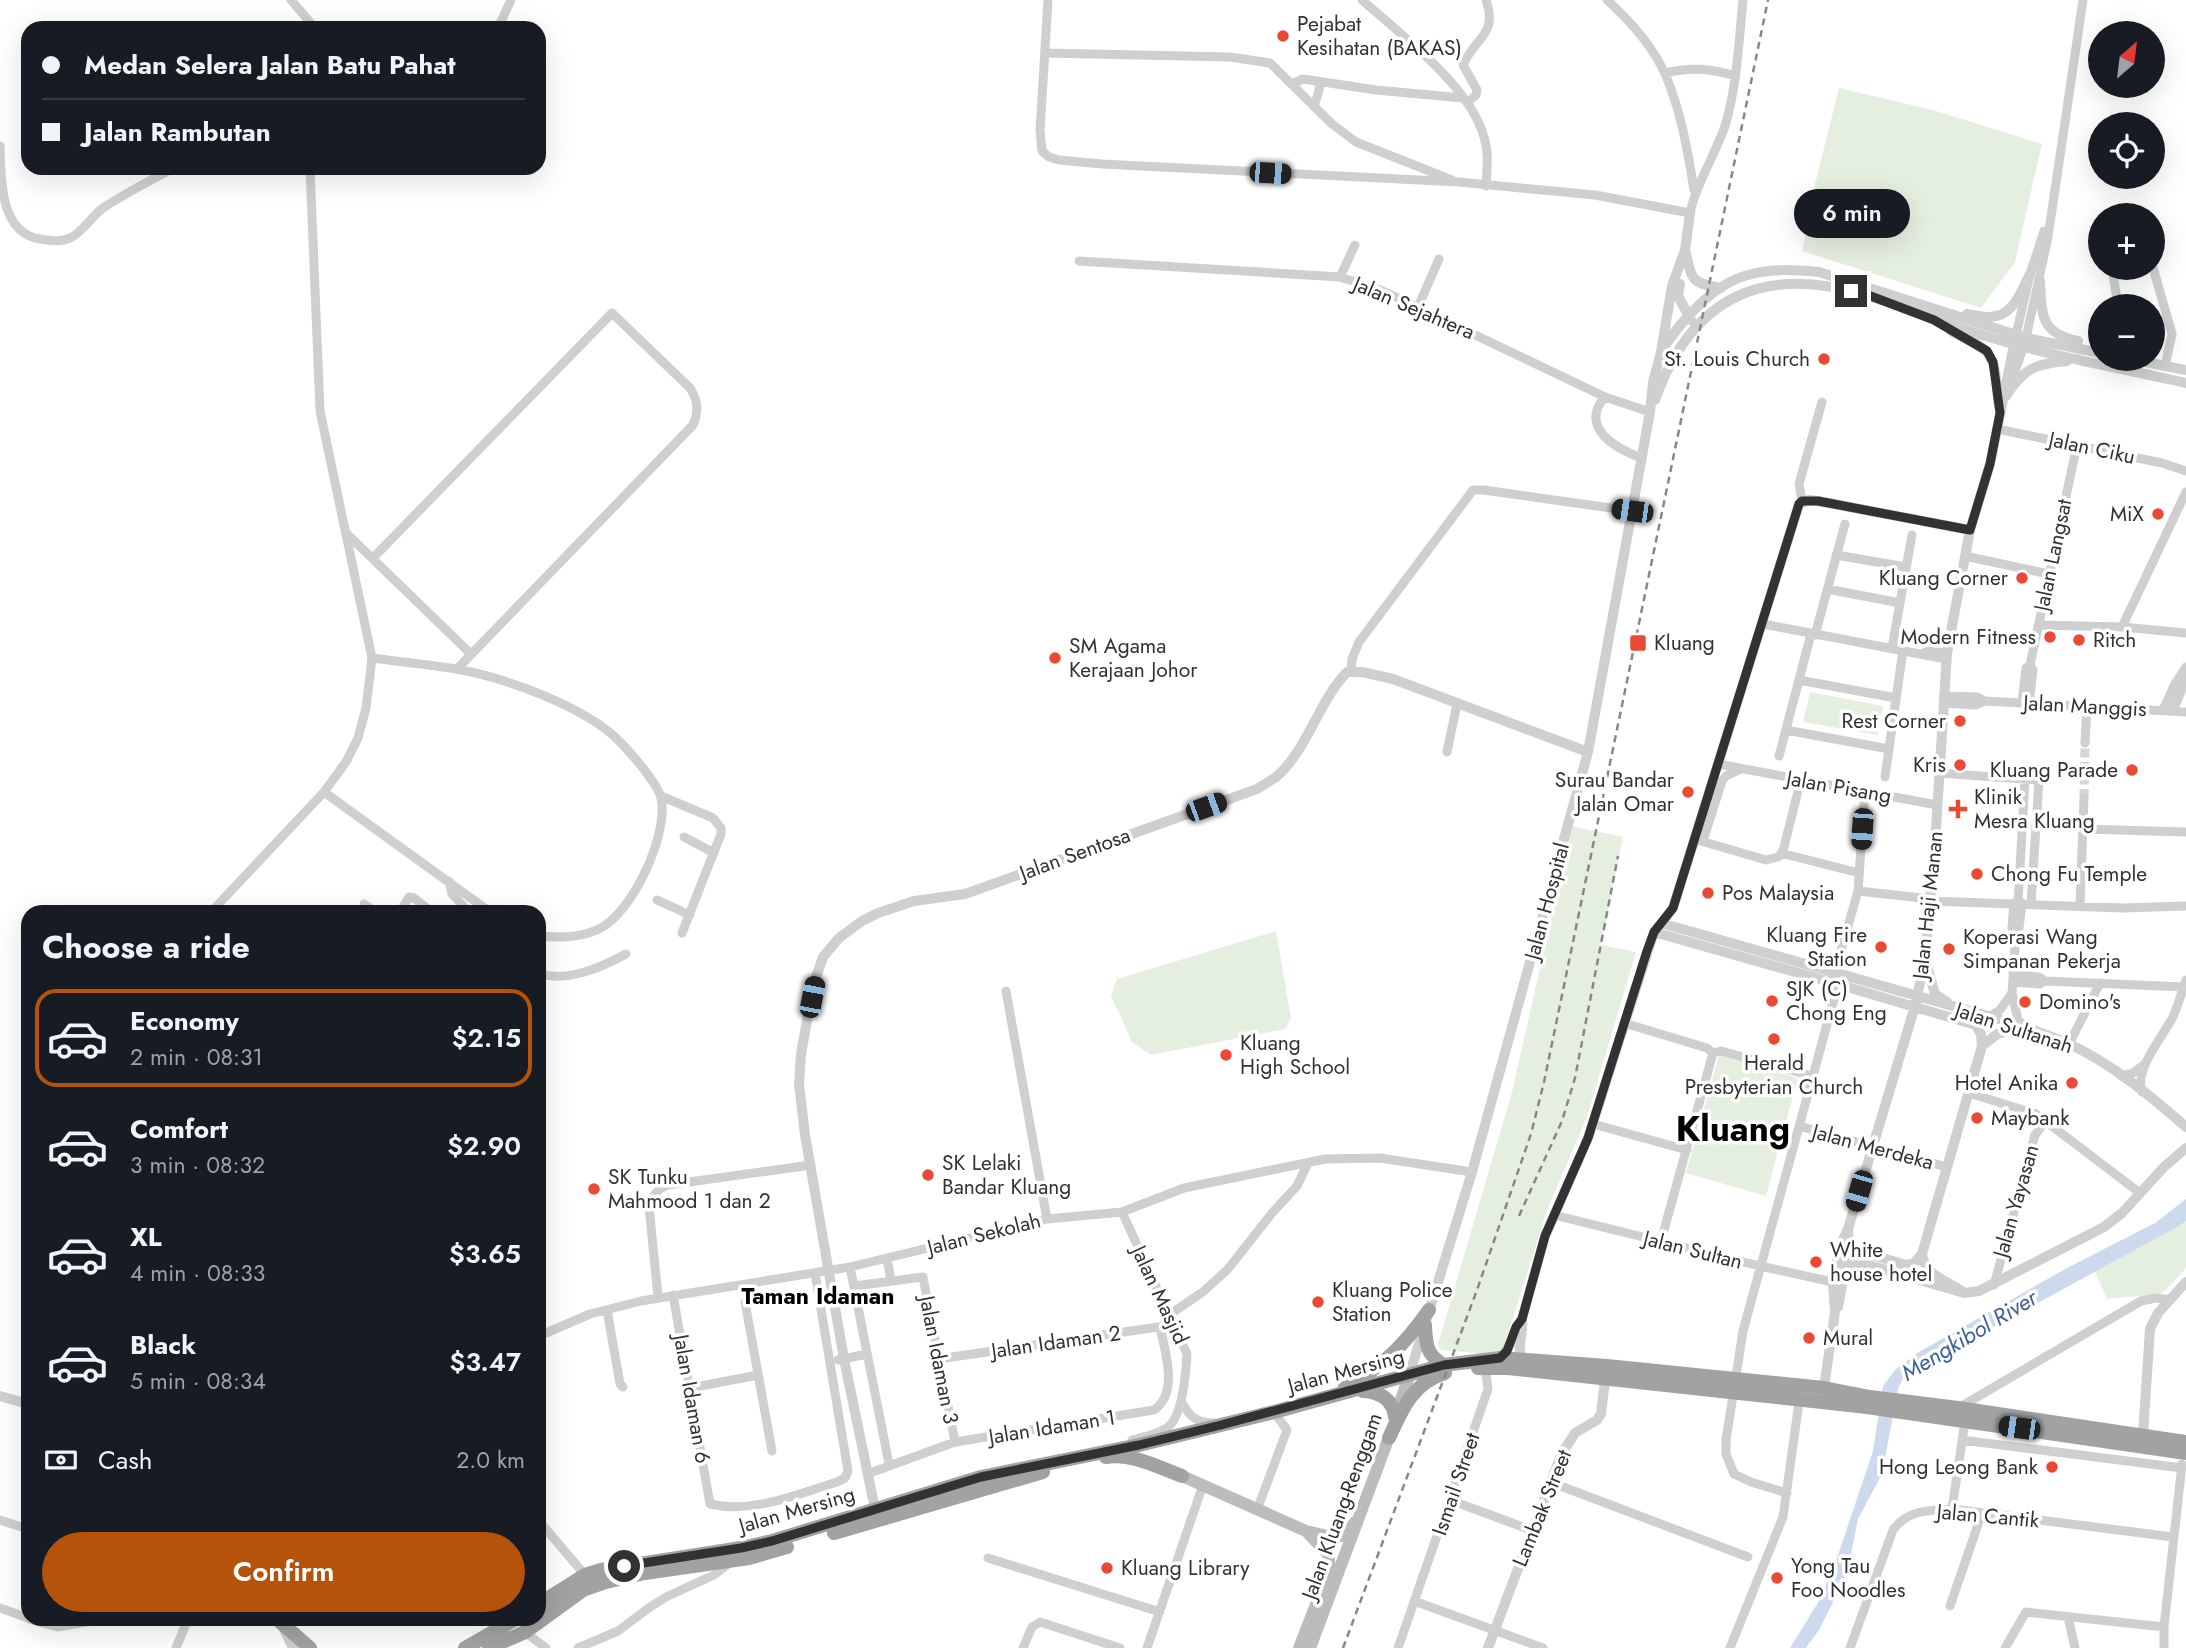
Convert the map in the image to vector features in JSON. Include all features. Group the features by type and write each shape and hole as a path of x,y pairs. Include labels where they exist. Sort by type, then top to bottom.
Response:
{"highway":[{"path":"1322,1400 1359,1380 1386,1361 1405,1343 1429,1310"},
{"path":"1389,1438 1405,1402 1424,1382 1443,1369 1426,1349 1424,1325"},
{"name":"Jalan Mersing","path":"546,1600 585,1575 624,1566 751,1546 981,1477 1139,1445 1409,1376 1500,1358 1607,1366 1910,1408 2143,1434 2185,1449"},
{"path":"1581,1365 1601,1372 1605,1380"},
{"name":"Jalan Mersing","path":"1443,1369 1508,1368 1605,1380 1734,1385"},
{"path":"1354,1391 1371,1392 1387,1399 1394,1408 1395,1417"},
{"name":"Jalan Mersing","path":"1962,1414 2072,1436 2185,1449"},
{"path":"1182,1476 1160,1460 1159,1448 1167,1443 1212,1432 1227,1424"},
{"path":"546,1616 583,1590 606,1582 645,1573 748,1558 1084,1460 1115,1455 1137,1459 1182,1476"},
{"path":"284,1626 310,1648"},
{"path":"465,1648 504,1626"},
{"path":"489,1648 532,1626"}],"main road":[{"name":"Jalan Kluang-Renggam","path":"1310,1648 1389,1438 1409,1376"},
{"path":"1182,1476 1306,1531 1336,1538 1346,1534 1360,1517"},
{"name":"Jalan Kluang-Renggam","path":"1299,1648 1330,1569 1328,1554 1306,1531"}],"street":[{"path":"291,0 309,21"},
{"path":"501,21 511,0"},
{"path":"1048,0 1040,142 1042,151 1049,157 1115,164 1459,182 1595,195 1690,213 1695,192 1726,121 1735,76 1743,0"},
{"path":"1362,0 1433,63 1465,101 1486,141 1486,186"},
{"path":"1291,84 1303,79 1465,101 1476,95 1477,90 1464,65 1490,24 1491,14 1486,0"},
{"path":"1607,0 1632,23 1665,73 1689,155 1695,192"},
{"name":"Jalan Haji Manan","path":"1835,1312 1833,1282 1840,1246 1848,1229 1926,960 1947,656 1970,530 1990,464 2003,402 2015,374 2019,341 2052,206 2082,0"},
{"path":"1045,53 1263,60 1270,63 1314,107 1356,142 1459,182"},
{"path":"1665,73 1699,68 1735,76"},
{"path":"1314,107 1321,83"},
{"path":"0,146 2,188 9,219 15,228 28,236 50,240 74,237 102,209 161,175"},
{"path":"1689,155 1699,160 1711,159"},
{"path":"218,905 324,792 346,762 358,738 366,708 372,658 320,411 310,175"},
{"name":"Jalan Hospital","path":"1409,1376 1472,1171 1588,752 1642,458 1653,382 1672,286 1685,250 1690,213"},
{"path":"1340,277 1355,245"},
{"path":"1685,250 1693,279 1701,284 1721,288"},
{"path":"1685,250 1678,296 1687,316 1696,324"},
{"path":"1418,307 1439,259"},
{"name":"Jalan Sejahtera","path":"1079,261 1340,277 1418,307 1605,397 1650,412"},
{"path":"1661,352 1687,316 1721,288 1746,275 1785,270 1819,272 1938,316 1987,351 1993,362 2003,402"},
{"path":"1938,316 1991,317 2003,314 2035,277"},
{"path":"2035,277 2047,326 2064,338 2088,343"},
{"path":"1650,412 1671,361 1696,324 1729,299 1750,290 1780,283 1818,284 1868,295 2077,360 2186,383"},
{"path":"2165,310 2172,334 2165,366 2186,370"},
{"path":"373,558 612,313 690,388 697,402 697,415 693,425 457,669"},
{"path":"2019,341 2088,351"},
{"path":"2003,402 2016,380 2034,366 2077,360"},
{"path":"1605,397 1597,405 1595,412 1602,434 1625,452 1642,458"},
{"path":"1699,840 1718,764 1796,510 1802,501 1799,484 1822,402"},
{"name":"Jalan Ciku","path":"1997,429 2162,463 2186,471"},
{"name":"Jalan Langsat","path":"2026,703 2026,668 2029,665 2077,445"},
{"path":"1588,752 1393,679 1351,672 1352,659 1359,642 1473,490 1485,489 1632,511"},
{"path":"2122,627 2186,492"},
{"path":"1802,501 1818,501 1970,530"},
{"path":"1779,755 1845,524"},
{"path":"344,531 471,653"},
{"path":"1892,649 1912,535"},
{"path":"1836,555 1906,567"},
{"path":"1965,556 2049,574"},
{"path":"1827,589 1900,603"},
{"path":"1763,624 1892,649 1924,653 1928,651 1947,656"},
{"path":"2038,625 2122,627 2186,633"},
{"path":"1885,777 1903,650"},
{"path":"372,658 477,673 551,700 594,722 619,741 661,796 704,814 719,824 721,834 682,933"},
{"path":"2168,710 2175,684 2186,667"},
{"name":"Jalan Sentosa","path":"874,1508 844,1359 810,1165 799,1084 801,1054 815,980 823,957 839,938 878,913 914,901 965,894 1257,789 1277,776 1292,759 1339,680 1347,672 1351,672"},
{"path":"2168,710 2183,687 2186,673"},
{"path":"1799,680 1896,698"},
{"name":"Jalan Manggis","path":"1944,700 1976,705 1984,701 2186,712"},
{"path":"1447,752 1457,704"},
{"path":"2085,743 2087,706"},
{"path":"1786,730 1889,749"},
{"name":"Jalan Pisang","path":"1718,764 1937,805"},
{"path":"1500,1358 1507,1351 1522,1319 1545,1236 1593,1124 1657,928 1673,908 1722,781 1741,769"},
{"path":"1939,773 2039,780 2021,903 2012,928 2016,933 2012,993 2018,1020 2025,1027"},
{"path":"1699,840 1766,860 1778,857 1801,779"},
{"path":"2021,903 2025,779"},
{"path":"1787,1493 1734,1474 1726,1454 1727,1437 1744,1331 1834,999 1833,978 1858,891 1865,791"},
{"path":"324,792 482,905"},
{"path":"546,937 565,938 584,935 616,918 626,906 648,864 660,831 661,796"},
{"path":"2080,906 2084,797"},
{"path":"2083,828 2186,832"},
{"path":"684,837 714,853"},
{"path":"1781,853 1859,873"},
{"path":"449,881 452,894 462,905"},
{"path":"1858,891 1931,899 1965,898 1970,901 2158,908 2185,912"},
{"path":"404,905 409,897 423,905"},
{"path":"657,900 690,915"},
{"name":"Jalan Sultanah","path":"1657,928 1916,1002 1976,1025 1981,1034 1982,1046"},
{"path":"546,976 571,975 601,968 626,954"},
{"path":"1926,960 1935,994 1962,1010"},
{"path":"2013,978 2040,984 2045,981 2185,984 2172,1018 2147,1062 2140,1086 2143,1092"},
{"path":"1834,999 1848,982"},
{"path":"2069,1044 2100,983"},
{"path":"1006,991 1047,1219"},
{"path":"1989,1017 2000,1010 2012,993"},
{"name":"Jalan Sultanah","path":"1916,1002 1989,1017 2069,1044 2121,1076 2184,1125"},
{"path":"1624,1023 1707,1048 1713,1053"},
{"path":"1964,1293 1931,1273 1924,1264 1923,1254 1982,1046 1997,1034 2025,1027"},
{"path":"1713,1053 1721,1051 1812,1076"},
{"path":"1661,1241 1713,1053"},
{"path":"2121,1076 2133,1073 2147,1062"},
{"path":"1969,1093 2033,1112 2140,1193"},
{"name":"Jalan Yayasan","path":"1994,1285 2035,1135 2046,1120"},
{"path":"1593,1124 1687,1150"},
{"path":"1845,1272 1854,1265 1865,1264 1964,1293 1994,1285 2104,1227 2122,1213 2183,1150 2184,1125"},
{"name":"Jalan Merdeka","path":"1799,1126 1947,1167"},
{"name":"Jalan Sekolah","path":"546,1333 590,1314 658,1297 850,1267 1047,1219 1122,1212 1184,1188 1325,1159 1380,1158 1472,1171"},
{"path":"1169,1315 1204,1291 1237,1257 1297,1186 1308,1163"},
{"path":"658,1297 649,1206 652,1196 660,1188 810,1165"},
{"name":"Jalan Masjid","path":"1097,1452 1168,1427 1174,1421 1181,1401 1186,1374 1187,1354 1122,1212"},
{"name":"Jalan Sultan","path":"1554,1214 1833,1282"},
{"path":"1823,1395 1835,1312 1839,1305 1849,1248 1848,1229"},
{"path":"1849,1248 1906,1265 1913,1264 1923,1254"},
{"path":"854,1286 891,1281 887,1258"},
{"path":"850,1267 889,1464"},
{"path":"815,1273 830,1361 867,1354"},
{"name":"Jalan Idaman 3","path":"891,1281 923,1277 954,1442"},
{"path":"2143,1434 2150,1329 2158,1313 2186,1282"},
{"name":"Jalan Idaman 6","path":"673,1295 710,1504 725,1507 759,1505 845,1478 848,1471 845,1443 830,1361"},
{"path":"1952,1509 1962,1440 1962,1414 2141,1301 2156,1298 2170,1300"},
{"path":"745,1302 772,1451"},
{"path":"607,1310 620,1384 623,1387"},
{"path":"1522,1319 1524,1330 1519,1347 1522,1359"},
{"name":"Jalan Idaman 2","path":"939,1359 1173,1325"},
{"name":"Jalan Idaman 1","path":"867,1474 954,1442 1160,1406 1168,1380 1160,1327"},
{"name":"Ismail Street","path":"1398,1648 1488,1389 1486,1374 1480,1368"},
{"path":"690,1388 758,1375"},
{"name":"Lambak Street","path":"1488,1648 1531,1530 1568,1442 1575,1433 1597,1420 1601,1414 1605,1380"},
{"path":"1730,1648 1783,1517 1801,1392"},
{"path":"0,1396 21,1402"},
{"path":"1181,1401 1188,1414 1196,1421 1227,1424"},
{"path":"1257,1510 1287,1430 1274,1412"},
{"path":"2070,1454 2072,1436"},
{"path":"1962,1440 2182,1468"},
{"path":"2164,1648 2173,1537 2185,1449"},
{"path":"867,1474 878,1498 902,1502"},
{"path":"1550,1482 1748,1557"},
{"path":"1147,1648 1203,1485"},
{"path":"1450,1500 1531,1530"},
{"name":"Jalan Cantik","path":"1852,1647 1893,1530 1901,1520 1909,1516 1927,1510 1952,1509 2173,1537"},
{"path":"1950,1606 1982,1513"},
{"path":"0,1520 21,1527"},
{"path":"546,1529 585,1575"},
{"path":"988,1558 1160,1612"},
{"path":"578,1648 618,1631 668,1596 714,1575 732,1561"},
{"path":"1415,1601 1543,1648"},
{"path":"0,1608 21,1615"},
{"path":"2005,1648 2026,1612 2164,1627"},
{"path":"2068,1617 2075,1648"},
{"path":"1023,1648 1032,1627 1040,1622 1120,1648"},
{"path":"176,1648 185,1626"},
{"path":"282,1626 293,1648"},
{"path":"283,1626 302,1648"},
{"path":"524,1632 547,1648"}],"green space":[{"path":"1839,88 1933,110 2042,144 2015,262 1981,308 1802,251 1815,184"},
{"path":"1810,692 1883,706 1878,735 1803,722"},
{"path":"1572,826 1623,837 1601,945 1636,952 1587,1117 1547,1210 1503,1350 1496,1355 1441,1350 1438,1344 1512,1092"},
{"path":"1276,931 1291,1018 1285,1029 1151,1055 1132,1042 1111,996 1117,979"},
{"path":"1719,1055 1798,1078 1766,1196 1686,1173"},
{"path":"2186,1221 2186,1268 2166,1290 2159,1294 2107,1299 2095,1272"}],"water":[{"name":"Mengkibol River","path":"2186,1199 2186,1221 2177,1227 1904,1376 1898,1389 1882,1474 1858,1519 1848,1569 1842,1584 1819,1630 1806,1648 1790,1648 1819,1601 1836,1561 1873,1451 1883,1386 1895,1370 1919,1352 2067,1268 2155,1223"}],"tunnel":[{"path":"2084,798 2085,743"}],"railway":[{"path":"1343,1648 1477,1290 1531,1134 1768,0"},
{"path":"1519,1216 1562,1121 1575,1078 1618,856"}],"place":[{"name":"Pejabat Kesihatan (BAKAS)","path":"1283,36"},
{"name":"St. Louis Church","path":"1824,359"},
{"name":"MiX","path":"2158,514"},
{"name":"Kluang Corner","path":"2022,578"},
{"name":"Modern Fitness","path":"2050,637"},
{"name":"Ritch","path":"2079,640"},
{"name":"Kluang","path":"1638,643"},
{"name":"SM Agama Kerajaan Johor","path":"1055,658"},
{"name":"Rest Corner","path":"1960,721"},
{"name":"Kris","path":"1960,765"},
{"name":"Kluang Parade","path":"2132,770"},
{"name":"Surau Bandar Jalan Omar","path":"1688,792"},
{"name":"Klinik Mesra Kluang","path":"1958,809"},
{"name":"Chong Fu Temple","path":"1977,874"},
{"name":"Pos Malaysia","path":"1708,893"},
{"name":"Kluang Fire Station","path":"1881,947"},
{"name":"Koperasi Wang Simpanan Pekerja","path":"1949,949"},
{"name":"SJK (C) Chong Eng","path":"1772,1001"},
{"name":"Domino's","path":"2025,1002"},
{"name":"Herald Presbyterian Church","path":"1774,1039"},
{"name":"Kluang High School","path":"1226,1055"},
{"name":"Hotel Anika","path":"2072,1083"},
{"name":"Maybank","path":"1977,1118"},
{"name":"SK Lelaki Bandar Kluang","path":"928,1175"},
{"name":"SK Tunku Mahmood 1 dan 2","path":"594,1189"},
{"name":"White house hotel","path":"1816,1262"},
{"name":"Kluang Police Station","path":"1318,1302"},
{"name":"Mural","path":"1809,1338"},
{"name":"Hong Leong Bank","path":"2052,1467"},
{"name":"Kluang Library","path":"1107,1568"},
{"name":"Yong Tau Foo Noodles","path":"1777,1578"}],"district":[{"name":"Kluang","path":"1733,1129"},
{"name":"Taman Idaman","path":"818,1296"}],"route":[{"path":"624,1566 741,1548 798,1535 956,1483 1060,1459 1139,1445 1274,1412 1444,1365 1500,1358 1507,1351 1522,1319 1545,1236 1588,1138 1654,932 1673,908 1799,504 1802,501 1818,501 1970,530 1990,464 2000,413 1993,362 1987,351 1934,320 1851,291"}]}
